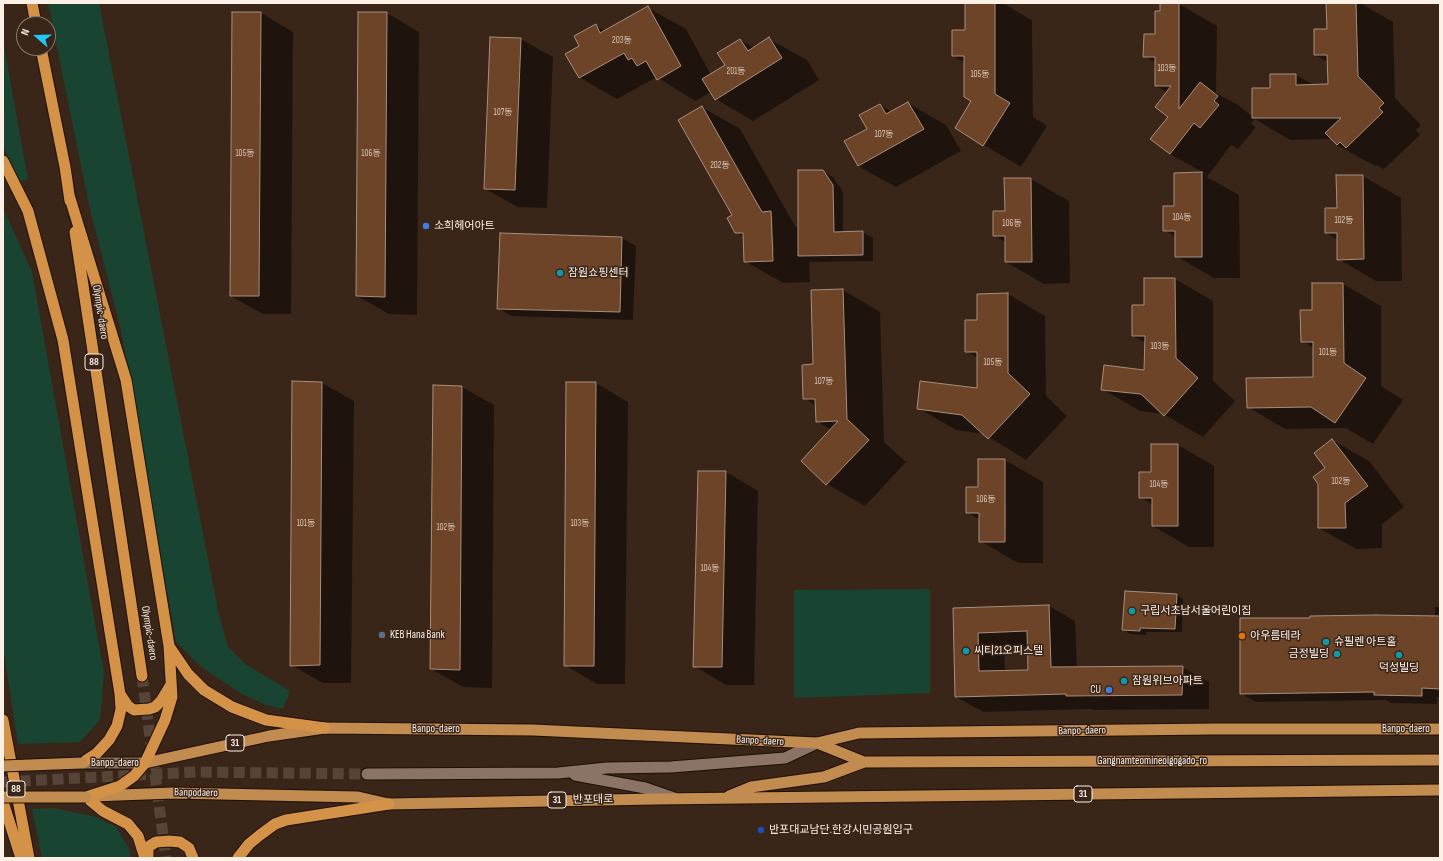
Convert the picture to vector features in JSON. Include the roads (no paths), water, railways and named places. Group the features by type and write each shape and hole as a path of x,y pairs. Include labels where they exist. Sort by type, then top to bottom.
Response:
{"highway":[{"path":"32,3 34,16"},
{"name":"Olympic-daero","path":"43,56 65,167 142,676"},
{"path":"3,161 28,211 63,340 120,694 121,709 117,726 109,740 97,753 82,763"},
{"path":"69,195 126,380 169,646 172,681 172,697 165,720 145,763 134,776 120,786 86,797"},
{"path":"169,646 188,674 204,690 217,700 247,714 266,720 325,728"},
{"path":"120,694 128,706 134,710 149,709 155,707 167,694 172,681"},
{"name":"88","path":"3,720 29,858"},
{"path":"86,797 103,811 128,824 138,836 146,858"},
{"path":"3,802 21,858"},
{"path":"238,858 249,844 260,835 275,824 286,820 389,804"},
{"path":"146,858 148,847 156,842 169,841 180,842 189,848 192,858"}],"main road":[{"name":"Banpo-daero","path":"145,763 269,736 325,728 526,730 817,743 859,733 1213,729 1440,729"},
{"name":"31","path":"817,743 864,762"},
{"name":"Gangnamteomineolgogado-ro","path":"864,762 1440,760"},
{"name":"31","path":"725,798 751,787 824,777 864,762"},
{"name":"31","path":"3,766 82,763"},
{"name":"31","path":"725,798 1440,790"},
{"name":"Banpodaero","path":"3,797 86,797 196,793 358,797 389,804"},
{"name":"반포대로","path":"389,804 725,798"}],"street":[{"path":"367,774 558,772 607,768 671,767 785,758 817,743"},
{"name":"Banpo-daero","path":"82,763 145,763"},
{"path":"558,772 645,788 674,798"}],"tunnel":[{"path":"142,676 166,858"},
{"path":"3,782 196,772 367,774"}],"place":[{"name":"소희헤어아트","path":"426,226"},
{"name":"잠원쇼핑센터","path":"560,273"},
{"name":"구립서초남서울어린이집","path":"1132,611"},
{"name":"KEB Hana Bank","path":"382,635"},
{"name":"아우름테라","path":"1242,636"},
{"name":"슈필렌 아트홀","path":"1326,642"},
{"name":"씨티21오피스텔","path":"966,651"},
{"name":"금정빌딩","path":"1337,654"},
{"name":"덕성빌딩","path":"1399,655"},
{"name":"잠원위브아파트","path":"1124,681"},
{"name":"CU","path":"1109,690"},
{"name":"반포대교남단.한강시민공원입구","path":"761,830"}]}
